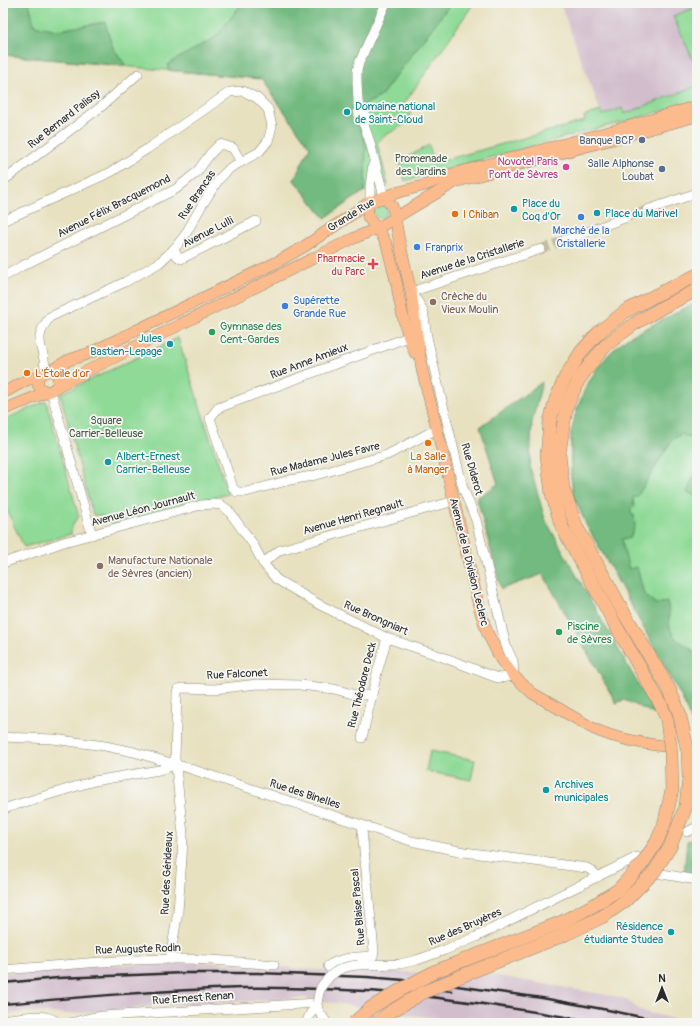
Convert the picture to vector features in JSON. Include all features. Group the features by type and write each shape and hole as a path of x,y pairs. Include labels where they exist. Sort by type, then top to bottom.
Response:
{"highway":[{"path":"354,1023 372,1007 436,971 562,922 594,905 618,890 642,864 656,843 664,825 672,790 671,753 667,720 661,705 562,527 552,494 547,456 550,421 556,399 565,378 581,352 599,332 626,311 697,275"},
{"path":"376,1023 392,1011 422,993 566,934 602,917 626,901 654,872 670,847 686,806 689,778 688,752 679,712 669,689 624,613 577,528 563,489 559,454 562,427 567,405 579,379 606,345 634,324 697,290"}],"main road":[{"name":"Grande Rue","path":"3,393 66,362 90,353 279,261 305,246 370,202 426,185 449,175 623,128 678,111 697,108"},
{"name":"Grande Rue","path":"3,410 52,390 354,238 378,228 455,182 697,116"},
{"path":"384,197 392,206 395,218"},
{"path":"370,202 368,205 368,217 378,228"},
{"name":"Avenue de la Division Leclerc","path":"395,218 411,292 422,370 479,607 487,632 501,660 514,676 532,693 604,733 619,738 664,746"},
{"name":"Avenue de la Division Leclerc","path":"378,228 387,245 408,335 422,370"},
{"path":"397,286 411,292"},
{"path":"44,373 57,374 59,378 52,390 40,388 38,385 44,373"}],"street":[{"path":"365,118 359,118 357,71 359,63 386,3"},
{"name":"Rue Bernard Palissy","path":"3,181 102,106 138,74"},
{"name":"Rue Brancas","path":"3,221 111,172 230,92 243,91 257,98 268,109 272,126 268,141 259,152 230,168 219,180 174,249 159,263 125,282 50,317 43,326 40,335 41,348 45,364 44,373"},
{"path":"358,104 365,118 384,197"},
{"name":"Avenue Félix Bracquemond","path":"3,277 176,189 197,172 210,154 220,144 233,148 241,162"},
{"path":"370,202 370,186 374,158"},
{"path":"647,210 697,193"},
{"path":"563,241 627,217"},
{"name":"Avenue Lulli","path":"174,249 177,256 181,259 256,221"},
{"name":"Avenue de la Cristallerie","path":"411,292 541,249"},
{"path":"401,308 411,292"},
{"name":"Rue Diderot","path":"411,292 423,311 433,365 463,488 476,520 506,646 513,661 514,676"},
{"name":"Rue Anne Amieux","path":"237,492 233,488 210,418 218,408 403,339 408,335"},
{"path":"52,390 92,535"},
{"name":"Rue Madame Jules Favre","path":"237,492 246,492 290,480 312,476 387,455 437,429"},
{"name":"Avenue Henri Regnault","path":"263,564 280,550 454,501"},
{"name":"Avenue Léon Journault","path":"3,563 64,542 213,504 221,505 228,510 253,544 263,564"},
{"name":"Rue Brongniart","path":"263,564 276,579 320,605 387,638 495,677 500,678 514,676"},
{"name":"Rue Théodore Deck","path":"362,738 371,695 387,638"},
{"name":"Rue Falconet","path":"176,765 178,689 215,689 257,684 286,684 334,689 356,694 371,695"},
{"name":"Rue des Binelles","path":"3,737 53,739 105,746 134,752 191,769 411,841 464,852 587,868 592,870 598,877"},
{"path":"3,810 94,781 159,770 176,765"},
{"name":"Rue des Gérideaux","path":"170,959 178,911 183,834 176,765"},
{"name":"Rue Blaise Pascal","path":"333,973 328,966 334,962 345,958 373,956 374,951 362,830 364,826"},
{"path":"687,832 697,827"},
{"name":"Rue des Bruyères","path":"333,973 344,968 358,965 400,964 424,958 476,937 637,857"},
{"path":"620,866 697,880"},
{"name":"Rue Auguste Rodin","path":"3,970 120,960 170,959 216,960 274,965"},
{"path":"327,1023 318,1006 319,993 321,987 333,973"},
{"path":"306,1023 311,1012 318,1006"},
{"name":"Rue Ernest Renan","path":"70,1023 103,1016 318,1006"},
{"path":"3,1020 33,1016 47,1017 58,1023"}],"shaded area":[{"path":"560,3 697,3 697,101 606,126"},
{"path":"214,962 320,970 487,974 624,998 641,1011 691,1023 482,1023 401,1014 305,998 157,1006 70,1014 26,1012 3,1014 3,973 111,965"}],"green space":[{"name":"Domaine national de Saint-Cloud","path":"3,3 474,3 404,104 410,109 410,115 405,124 381,138 377,143 388,185 363,192 325,218 294,180 310,147 261,79 3,55"},
{"path":"3,3 29,3 34,25 58,30 105,22 112,46 126,66 3,55"},
{"path":"242,3 451,3 380,97 356,109 366,146 365,191 325,218 294,180 310,147 261,79 168,70 168,64 217,36"},
{"path":"697,7 697,69 673,16"},
{"name":"Promenade des Jardins","path":"697,86 697,101 405,181 400,163 404,159 429,145 434,163 585,121 584,116 601,111 603,115 622,108 624,114"},
{"path":"380,204 385,206 387,211 385,216 380,218 375,216 373,211 375,206"},
{"path":"697,302 697,729 695,730 682,698 587,526 574,497 571,477 571,434 576,412 586,387 598,367 613,350 627,338"},
{"path":"697,302 697,441 681,434 672,440 637,497 633,497 634,507 631,508 631,514 634,515 635,526 630,538 622,539 629,569 637,567 644,594 656,604 667,602 672,633 678,640 691,649 697,657 697,729 695,730 682,698 587,526 574,497 571,477 571,434 576,412 586,387 598,367 613,350 627,338"},
{"name":"Square Carrier-Belleuse","path":"178,338 228,494 112,525 104,517 93,515 60,394"},
{"path":"542,382 532,422 530,467 545,519 655,714 624,700 616,703 543,574 501,589 477,498 498,484 480,427"},
{"path":"46,401 79,517 74,522 71,534 24,547 3,502 3,420"},
{"path":"697,469 697,497 687,492"},
{"path":"430,751 475,760 471,780 426,771"},
{"path":"697,838 697,876 684,873 687,841"}],"tunnel":[{"path":"627,217 647,210"},
{"path":"541,249 563,241"}],"railway":[{"path":"3,983 58,978 184,973 258,973 367,977 429,982 542,998 669,1023"},
{"path":"409,986 452,991"},
{"path":"3,1004 182,990 303,988 409,994 602,1023"}],"place":[{"name":"Domaine national de Saint-Cloud","path":"347,112"},
{"name":"Banque BCP","path":"642,140"},
{"name":"Novotel Paris Pont de Sèvres","path":"566,167"},
{"name":"Salle Alphonse Loubat","path":"662,169"},
{"name":"Place du Coq d'Or","path":"514,209"},
{"name":"Place du Marivel","path":"597,213"},
{"name":"I Chiban","path":"455,214"},
{"name":"Marché de la Cristallerie","path":"581,217"},
{"name":"Franprix","path":"417,247"},
{"name":"Pharmacie du Parc","path":"373,264"},
{"name":"Crèche du Vieux Moulin","path":"433,302"},
{"name":"Supérette Grande Rue","path":"285,306"},
{"name":"Gymnase des Cent-Gardes","path":"212,332"},
{"name":"Jules Bastien-Lepage","path":"170,344"},
{"name":"L'Étoile d'or","path":"27,373"},
{"name":"La Salle à Manger","path":"428,443"},
{"name":"Albert-Ernest Carrier-Belleuse","path":"108,462"},
{"name":"Manufacture Nationale de Sèvres (ancien)","path":"100,566"},
{"name":"Piscine de Sèvres","path":"559,632"},
{"name":"Archives municipales","path":"546,790"},
{"name":"Résidence étudiante Studea","path":"671,932"}]}
